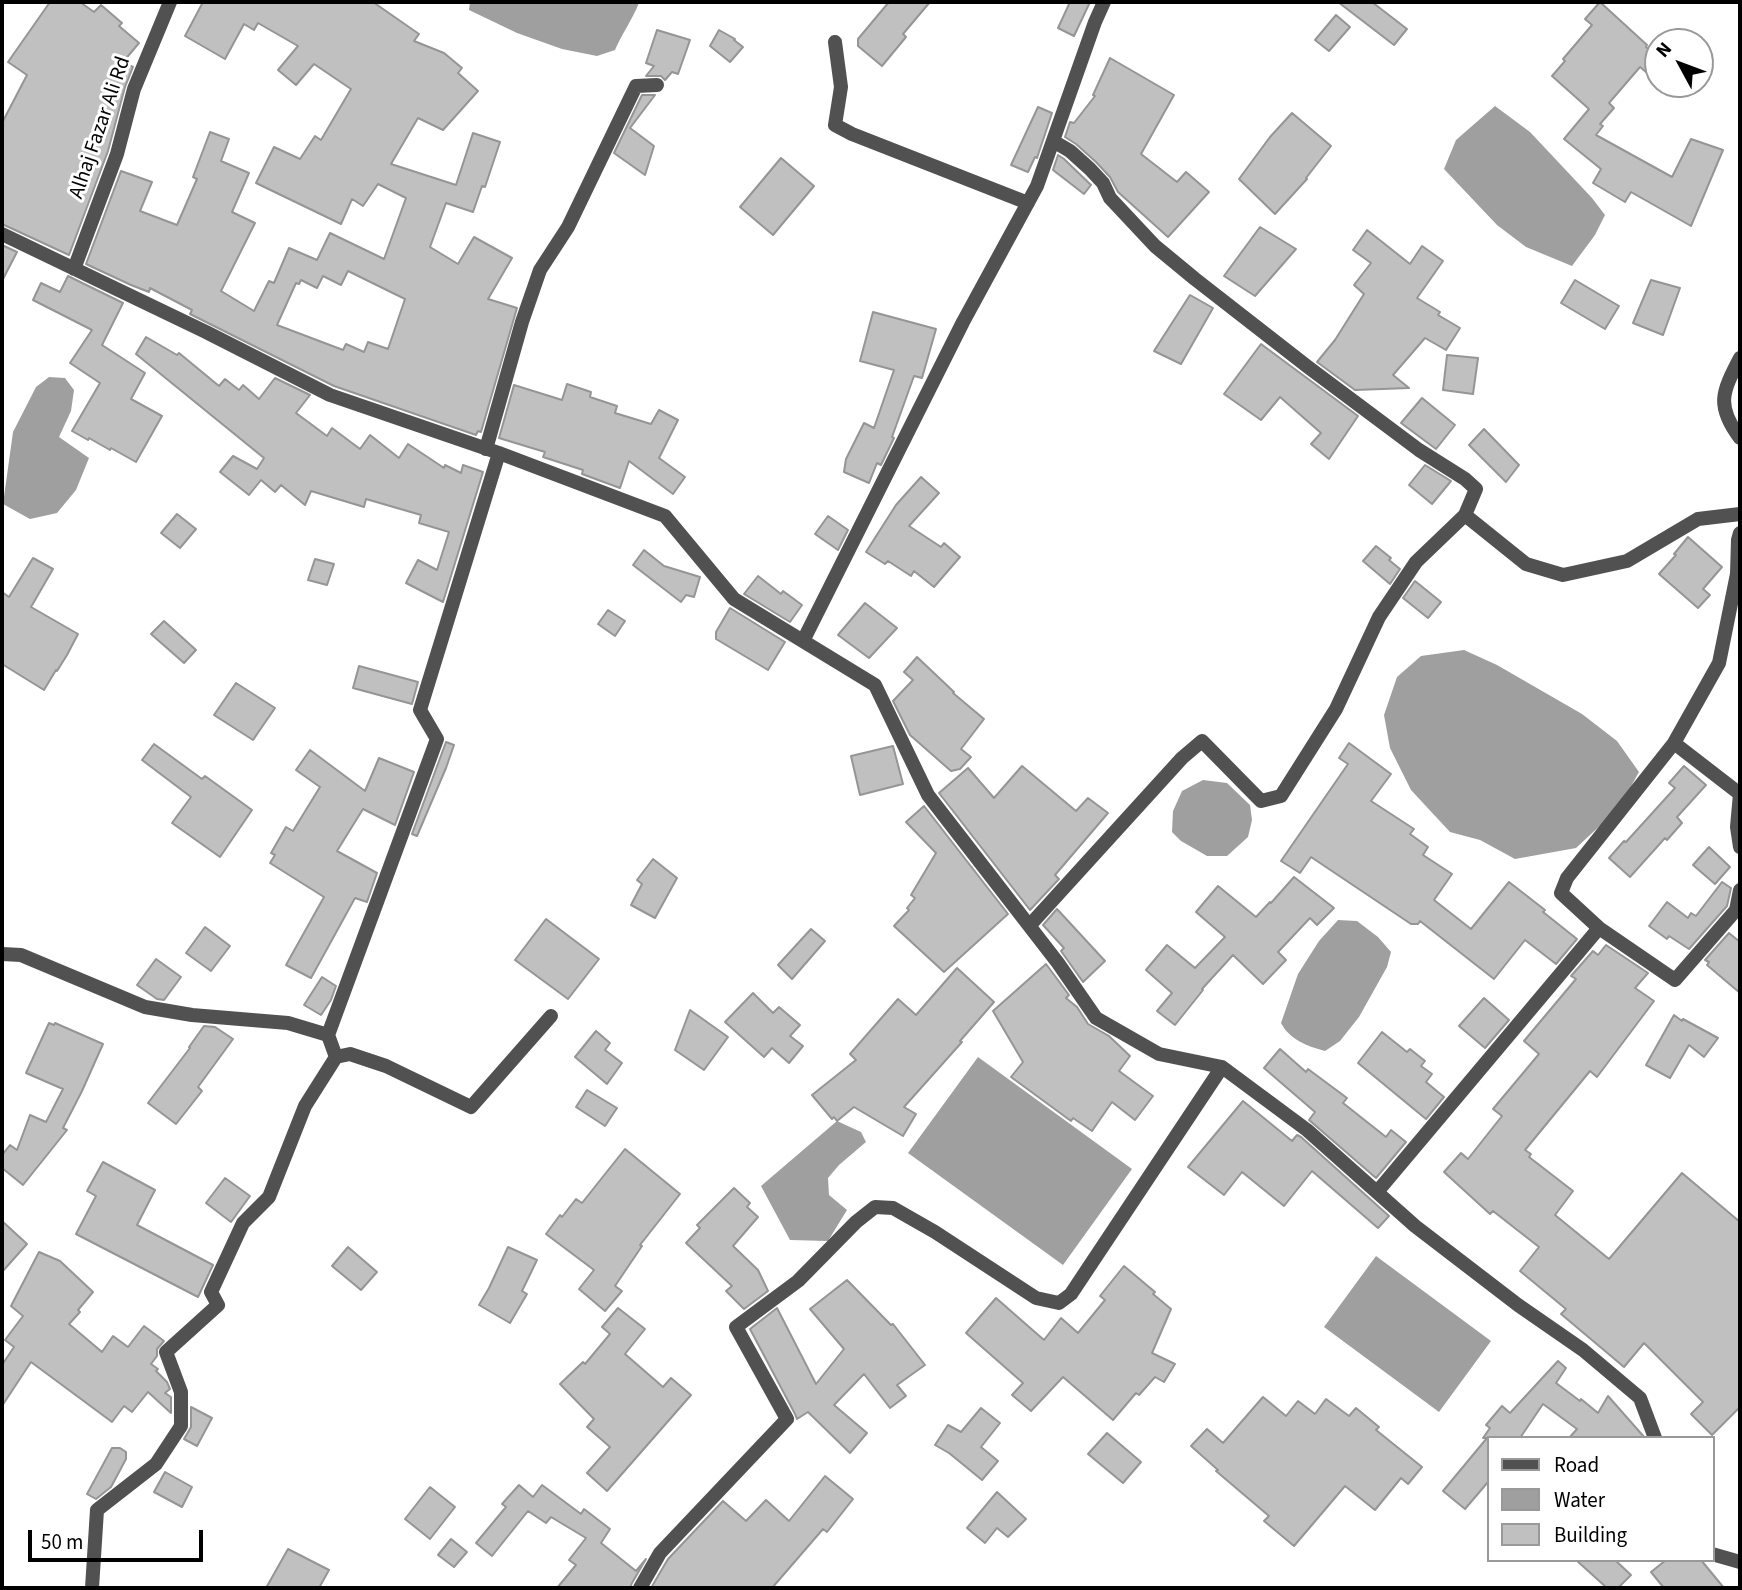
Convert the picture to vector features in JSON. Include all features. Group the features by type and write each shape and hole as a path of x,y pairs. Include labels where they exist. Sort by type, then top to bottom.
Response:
{"street":[{"name":"Alhaj Fazar Ali Rd","path":"74,269 117,154 134,89 170,2"},
{"path":"803,640 963,322 1037,186 1104,2"},
{"path":"835,42 841,87 835,125 1028,203"},
{"path":"336,1057 328,1035 437,739 420,710 492,451 522,322 540,270 568,227 636,86 657,85"},
{"path":"1030,925 1182,758 1202,741 1261,801 1281,796 1336,709 1378,617 1416,562 1465,515 1476,489 1419,450 1195,279 1146,236 1110,198 1103,183 1090,169 1070,151 1053,141"},
{"path":"2,234 330,395 492,451 665,516 734,599 875,685 928,795 1030,925 1096,1018 1159,1054 1222,1066 1307,1130 1415,1226 1518,1305 1583,1350 1640,1398 1654,1436"},
{"path":"1740,358 1727,383 1723,401 1732,427 1740,438"},
{"path":"1465,515 1526,564 1563,575 1627,561 1698,519 1740,514"},
{"path":"1740,533 1737,574 1719,663 1674,743 1567,878 1561,893 1599,928 1675,981 1736,910 1740,890"},
{"path":"1674,743 1740,794 1737,827 1740,847"},
{"path":"1377,1192 1599,928"},
{"path":"2,954 21,955 145,1007 191,1015 288,1023 328,1035"},
{"path":"92,1588 97,1510 156,1464 181,1426 181,1392 166,1352 218,1305 211,1292 243,1223 269,1197 305,1107 336,1057 350,1054 386,1066 471,1107 551,1016"},
{"path":"640,1588 660,1553 787,1419 736,1327 798,1281 856,1222 875,1207 893,1208 1036,1298 1059,1303 1071,1294 1222,1066"},
{"path":"1714,1555 1740,1562"}],"water":[{"path":"470,2 639,3 615,50 597,56 562,49 517,33 469,10"},
{"path":"1495,106 1530,132 1605,215 1595,235 1572,266 1526,247 1497,225 1444,169 1456,140"},
{"path":"49,377 65,378 74,390 71,411 59,437 89,458 76,490 57,513 30,519 3,504 13,432 36,387"},
{"path":"1464,650 1497,665 1582,714 1617,741 1639,772 1619,808 1576,848 1515,859 1480,840 1450,832 1411,790 1390,748 1384,715 1397,677 1421,656"},
{"path":"1203,780 1227,783 1250,805 1252,820 1248,837 1227,856 1207,856 1181,841 1172,832 1173,811 1182,791"},
{"path":"1338,920 1357,921 1378,937 1391,952 1387,967 1359,1017 1340,1041 1325,1051 1294,1038 1281,1023 1298,974 1319,941"},
{"path":"978,1057 1132,1169 1063,1265 908,1153"},
{"path":"837,1121 861,1132 866,1142 828,1178 829,1195 847,1210 828,1241 790,1240 761,1186"},
{"path":"1376,1256 1491,1341 1439,1412 1324,1327"}],"building":[{"path":"50,2 80,2 94,12 101,5 122,23 119,26 139,43 123,62 133,67 108,151 69,255 2,224 2,123 27,75 8,62"},
{"path":"203,2 373,2 419,34 414,41 444,53 462,68 458,73 478,91 443,130 418,118 391,164 456,185 473,133 500,142 485,187 482,186 473,212 446,203 430,247 458,264 474,237 512,258 488,299 517,308 481,432 478,431 476,435 334,386 190,314 192,310 150,288 149,292 86,264 121,171 152,182 140,211 177,225 197,179 193,177 210,132 229,139 221,161 249,173 232,212 255,223 221,291 254,311 269,281 274,283 289,248 317,260 330,233 384,259 406,198 378,184 363,206 352,199 341,224 256,183 274,147 300,159 315,136 321,140 351,89 314,64 296,85 278,70 298,46 258,23 254,30 244,24 225,59 185,36","holes":["348,271 405,299 388,349 368,342 364,352 346,344 343,350 277,325 296,283 299,284 301,280 317,288 323,276 341,285"]},
{"path":"889,2 930,2 903,34 906,37 882,66 858,46 858,39"},
{"path":"1070,2 1090,2 1074,36 1058,28"},
{"path":"1338,2 1372,2 1407,29 1394,45"},
{"path":"1600,2 1644,42 1644,70 1640,67 1609,103 1614,108 1600,124 1603,126 1596,135 1672,177 1691,139 1723,150 1691,226 1631,192 1625,202 1593,183 1601,169 1564,139 1589,109 1552,76 1592,25 1585,19"},
{"path":"1336,15 1350,27 1329,51 1315,40"},
{"path":"657,30 690,40 678,74 672,72 665,80 661,76 646,76 654,66 646,63"},
{"path":"719,30 743,47 730,62 710,46"},
{"path":"1110,58 1174,95 1141,154 1177,182 1186,172 1209,192 1168,237 1118,192 1110,177 1096,162 1065,137 1070,122 1074,123 1095,96 1093,95"},
{"path":"642,95 655,95 630,128 654,146 645,175 614,153"},
{"path":"1038,107 1052,113 1037,158 1035,157 1028,172 1011,165"},
{"path":"1292,113 1331,146 1307,179 1275,214 1239,179 1270,137"},
{"path":"1058,155 1091,185 1084,194 1053,170"},
{"path":"781,158 814,186 773,235 740,207"},
{"path":"1260,227 1296,249 1255,296 1224,276"},
{"path":"1367,230 1410,264 1422,246 1443,261 1417,298 1460,328 1446,350 1425,338 1393,375 1409,388 1355,390 1317,362 1335,340 1364,294 1354,285 1371,263 1353,250"},
{"path":"2,245 17,252 2,281"},
{"path":"68,276 123,303 102,345 145,373 131,399 162,416 136,462 72,431 100,383 70,363 92,330 33,300 41,283 60,292"},
{"path":"1575,280 1619,306 1605,329 1561,303"},
{"path":"1651,280 1680,288 1663,335 1633,323"},
{"path":"1190,295 1213,308 1181,364 1154,351"},
{"path":"873,312 936,329 922,378 914,376 892,437 894,438 881,465 877,463 869,483 844,472 846,459 864,423 874,428 894,370 860,361"},
{"path":"146,337 177,355 179,353 219,386 225,379 239,390 243,385 259,399 275,378 310,395 296,413 327,436 332,428 360,449 370,435 399,458 408,444 444,468 445,465 461,473 463,465 483,472 443,602 406,583 418,560 437,570 449,532 419,523 421,515 366,499 364,507 311,491 305,505 281,485 275,492 261,480 249,495 220,472 233,456 257,469 264,458 136,354"},
{"path":"1261,344 1358,416 1329,459 1311,444 1321,433 1280,397 1261,420 1224,394"},
{"path":"1447,355 1478,358 1473,394 1443,390"},
{"path":"567,384 591,392 590,397 617,406 615,413 651,424 659,410 678,420 659,458 685,477 673,494 629,461 620,488 582,474 583,470 543,457 545,452 499,438 514,385 562,400"},
{"path":"1422,398 1455,425 1436,449 1401,423"},
{"path":"1484,429 1519,465 1506,482 1469,445"},
{"path":"1425,465 1451,481 1432,504 1409,485"},
{"path":"921,477 939,493 909,526 941,547 944,543 960,557 934,587 914,571 911,576 888,561 885,564 866,552 896,505"},
{"path":"177,514 196,529 180,548 161,533"},
{"path":"828,516 848,530 838,550 815,534"},
{"path":"1688,537 1722,567 1703,589 1710,595 1698,608 1659,574"},
{"path":"1376,546 1400,569 1390,584 1363,561"},
{"path":"644,550 664,566 700,577 694,597 686,595 681,602 633,565"},
{"path":"33,558 53,569 31,607 78,634 44,690 2,664 2,592 9,597"},
{"path":"315,559 334,564 327,585 308,580"},
{"path":"758,576 781,594 783,591 802,605 790,622 744,594"},
{"path":"1415,581 1441,602 1428,618 1403,598"},
{"path":"865,603 897,628 869,658 838,635"},
{"path":"730,608 785,642 768,670 716,639 716,632"},
{"path":"608,610 625,621 615,636 598,624"},
{"path":"164,621 196,650 184,663 151,634"},
{"path":"917,657 984,719 961,749 971,757 960,769 951,771 910,735 893,701 913,680 904,672"},
{"path":"359,666 418,682 412,704 353,688"},
{"path":"236,683 275,708 253,740 214,715"},
{"path":"446,742 454,745 417,836 412,834"},
{"path":"1349,743 1391,774 1371,801 1414,829 1410,834 1428,847 1423,855 1452,874 1434,900 1471,929 1509,882 1577,939 1556,964 1525,940 1494,979 1420,921 1418,924 1411,924 1311,857 1300,873 1281,861 1348,764 1339,758"},
{"path":"154,744 202,779 205,776 252,810 220,857 172,823 191,797 142,760"},
{"path":"893,746 903,784 860,795 851,756"},
{"path":"310,750 365,791 379,758 414,772 395,825 363,809 337,851 377,873 367,902 355,898 311,978 286,965 324,897 270,863 275,855 271,853 286,827 293,831 320,787 296,770"},
{"path":"1022,766 1076,811 1088,798 1108,813 1055,875 1059,879 1030,910 939,793 968,768 994,798"},
{"path":"1684,766 1706,785 1677,817 1682,823 1630,877 1609,858 1675,788 1669,783"},
{"path":"924,806 1008,914 944,972 894,926 909,910 907,908 915,898 911,895 936,853 906,822"},
{"path":"1709,847 1730,867 1715,884 1693,865"},
{"path":"653,859 677,878 655,918 631,905 642,884 637,880"},
{"path":"1294,877 1334,908 1317,925 1310,918 1278,952 1286,960 1263,984 1233,955 1202,989 1175,1025 1157,1011 1172,993 1146,970 1167,945 1195,968 1225,937 1196,912 1218,886 1256,917"},
{"path":"1722,882 1731,888 1727,906 1689,949 1669,936 1667,939 1649,926 1667,902 1688,918 1691,913 1696,916"},
{"path":"1057,909 1105,961 1083,982 1061,951 1064,948 1043,925"},
{"path":"546,919 599,959 568,999 515,960"},
{"path":"205,927 230,946 211,971 186,953"},
{"path":"811,929 825,941 792,979 778,965"},
{"path":"1729,933 1740,942 1740,993 1707,965 1709,962 1705,960"},
{"path":"1606,945 1648,973 1635,988 1654,1001 1597,1077 1590,1071 1525,1150 1531,1154 1529,1157 1573,1191 1555,1215 1609,1259 1682,1173 1740,1222 1740,1407 1712,1435 1691,1414 1703,1402 1644,1343 1624,1367 1561,1314 1566,1309 1520,1271 1539,1247 1493,1211 1490,1214 1444,1172 1461,1153 1468,1159 1502,1116 1493,1109 1539,1054 1524,1041 1576,979 1571,976 1593,951 1598,955"},
{"path":"156,959 181,977 164,1000 157,999 137,985"},
{"path":"1046,964 1069,995 1066,998 1077,1007 1088,1024 1109,1036 1130,1056 1119,1071 1153,1096 1135,1120 1112,1102 1092,1131 1073,1118 1071,1121 1011,1077 1023,1062 993,1011"},
{"path":"957,968 994,1002 904,1107 916,1114 903,1136 854,1107 837,1121 834,1117 832,1119 812,1095 856,1060 850,1054 898,999 916,1015"},
{"path":"322,977 336,986 321,1015 304,1005"},
{"path":"753,993 773,1013 779,1007 800,1025 790,1036 803,1046 789,1063 772,1048 764,1057 725,1022"},
{"path":"1484,998 1509,1020 1485,1048 1459,1026"},
{"path":"690,1010 728,1037 704,1070 675,1050"},
{"path":"1674,1015 1718,1038 1704,1057 1689,1045 1670,1078 1646,1065"},
{"path":"49,1023 55,1023 103,1044 63,1128 67,1130 23,1185 2,1168 2,1155 10,1145 17,1150 30,1115 46,1122 63,1089 26,1073"},
{"path":"204,1026 215,1027 233,1039 198,1087 202,1091 176,1124 148,1103"},
{"path":"596,1031 610,1043 605,1050 622,1063 607,1084 575,1057"},
{"path":"1382,1032 1407,1052 1410,1049 1425,1061 1421,1066 1432,1074 1426,1082 1444,1097 1426,1119 1358,1063"},
{"path":"1280,1049 1306,1072 1308,1069 1347,1098 1343,1103 1386,1137 1391,1130 1406,1142 1376,1178 1309,1120 1315,1112 1264,1068"},
{"path":"587,1090 617,1108 605,1126 576,1107"},
{"path":"1243,1101 1292,1141 1297,1135 1301,1137 1389,1216 1378,1228 1312,1171 1284,1206 1242,1172 1224,1195 1188,1167"},
{"path":"625,1149 680,1194 640,1245 642,1246 615,1286 622,1291 605,1311 579,1289 594,1270 546,1234 576,1199 582,1203"},
{"path":"103,1162 155,1190 137,1225 213,1265 198,1297 76,1234 96,1196 87,1191"},
{"path":"225,1178 250,1196 231,1222 206,1203"},
{"path":"734,1188 750,1203 747,1207 758,1217 733,1246 758,1270 768,1291 744,1309 726,1291 732,1286 686,1243 700,1228 697,1225"},
{"path":"2,1221 27,1244 2,1272"},
{"path":"348,1247 377,1272 361,1290 332,1266"},
{"path":"508,1247 537,1260 522,1291 527,1294 510,1323 479,1305"},
{"path":"39,1252 60,1261 93,1292 69,1324 102,1352 113,1336 128,1347 144,1326 164,1341 157,1349 157,1356 151,1364 158,1369 156,1371 170,1389 165,1393 171,1397 171,1413 148,1392 132,1412 124,1406 112,1422 31,1362 2,1406 2,1365 14,1347 5,1340 23,1316 11,1306"},
{"path":"1124,1266 1171,1309 1152,1353 1175,1364 1164,1382 1155,1377 1139,1395 1136,1393 1113,1420 1063,1377 1031,1411 1012,1395 1023,1383 966,1333 996,1298 1044,1340 1061,1318 1078,1333 1105,1300 1100,1296"},
{"path":"847,1280 891,1325 893,1324 925,1365 897,1385 906,1396 890,1408 864,1374 834,1405 867,1433 850,1453 808,1412 797,1419 750,1329 777,1308 816,1384 844,1349 810,1309"},
{"path":"618,1308 645,1329 625,1354 663,1387 671,1378 691,1395 607,1491 587,1473 610,1447 587,1427 594,1419 560,1384 583,1362 585,1364 610,1334 602,1327"},
{"path":"1558,1361 1566,1368 1556,1383 1598,1413 1608,1396 1643,1436 1571,1436 1577,1429 1543,1404 1521,1436 1483,1438 1490,1428 1486,1425 1502,1406 1510,1413"},
{"path":"1263,1397 1286,1416 1298,1401 1315,1414 1326,1399 1349,1416 1356,1408 1379,1427 1376,1430 1422,1467 1408,1484 1401,1478 1375,1510 1345,1486 1294,1546 1264,1521 1269,1516 1191,1446 1207,1429 1223,1443"},
{"path":"191,1407 212,1418 197,1446 184,1439 191,1427"},
{"path":"981,1408 1000,1423 981,1447 998,1461 982,1480 935,1445 948,1425 961,1432"},
{"path":"1107,1433 1141,1462 1123,1483 1088,1454"},
{"path":"1486,1439 1486,1484 1465,1509 1443,1491"},
{"path":"112,1448 120,1448 126,1452 126,1459 111,1487 96,1499 87,1494"},
{"path":"165,1472 192,1487 182,1507 154,1492"},
{"path":"825,1476 853,1499 827,1532 823,1529 772,1588 651,1588 668,1559 723,1501 746,1521 766,1500 789,1521"},
{"path":"519,1485 533,1497 542,1485 581,1514 584,1509 610,1529 601,1543 636,1571 646,1559 630,1588 557,1588 576,1565 569,1560 586,1538 551,1517 546,1523 528,1511 492,1556 476,1543 506,1507 502,1504"},
{"path":"430,1487 455,1507 430,1539 405,1519"},
{"path":"997,1492 1026,1519 1008,1537 997,1528 985,1543 967,1528"},
{"path":"451,1539 467,1552 454,1567 438,1555"},
{"path":"288,1549 329,1570 319,1588 266,1588"},
{"path":"1578,1562 1617,1562 1631,1575 1618,1588 1607,1588"},
{"path":"1664,1562 1703,1562 1724,1588 1664,1588 1651,1572"}]}
